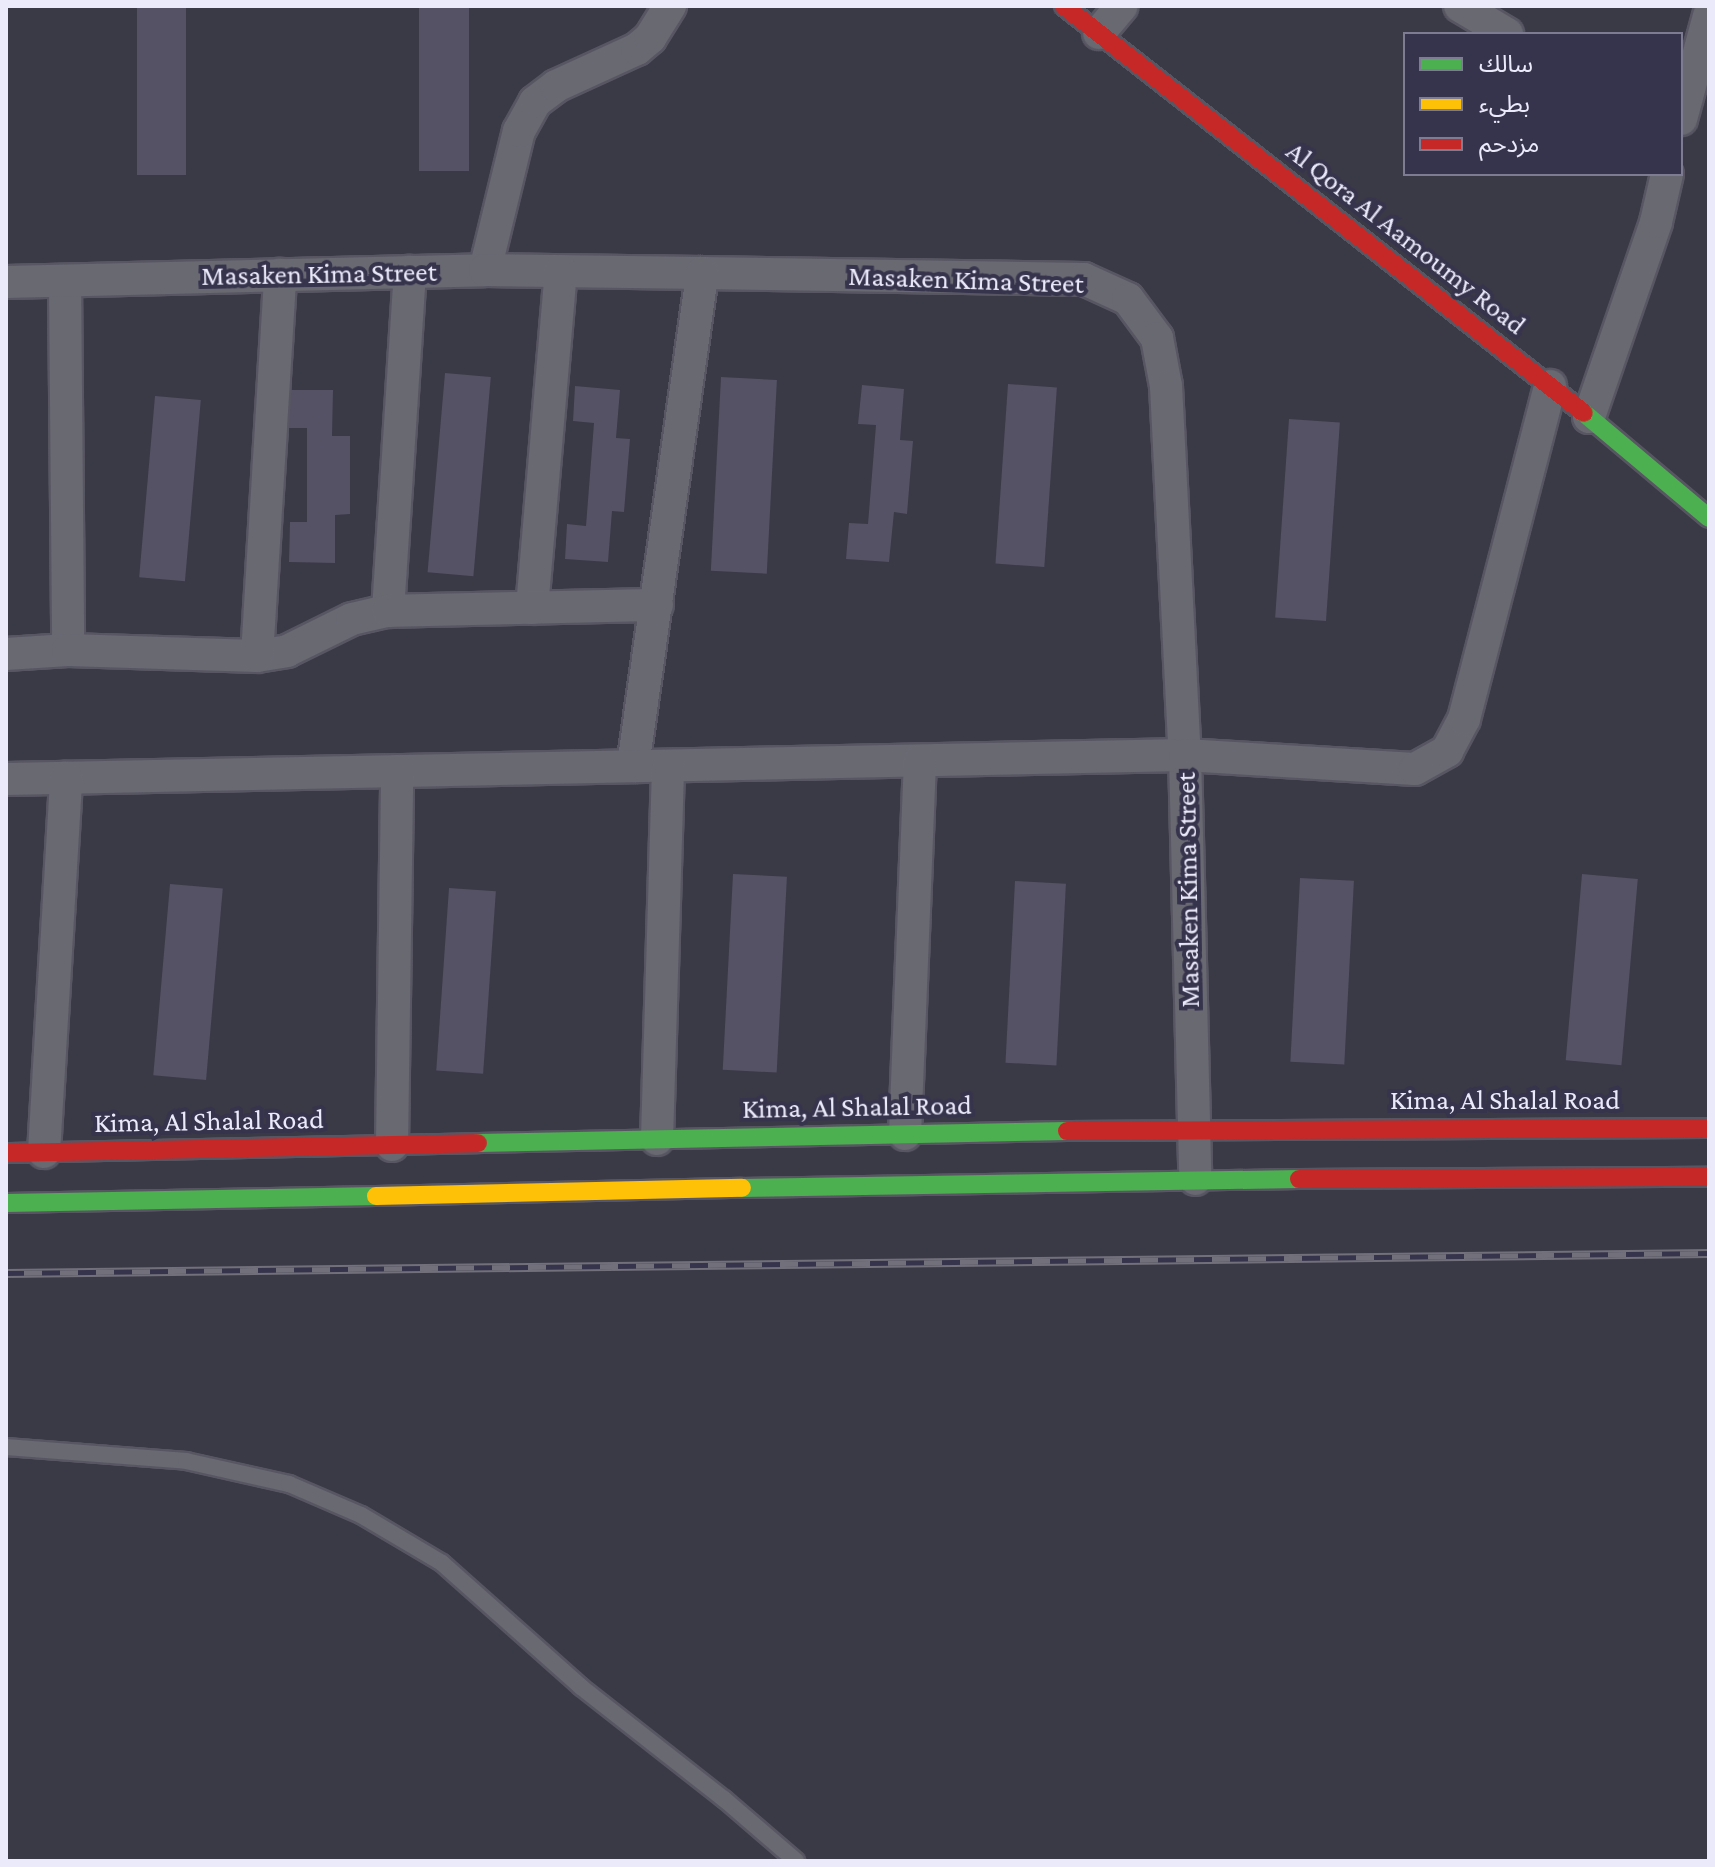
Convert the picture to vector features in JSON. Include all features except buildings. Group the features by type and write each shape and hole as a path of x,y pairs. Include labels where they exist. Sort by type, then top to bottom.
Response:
{"main road":[{"name":"Al Qora Al Aamoumy Road","path":"1064,6 1109,21 1709,518"},
{"name":"Kima, Al Shalal Road","path":"6,1153 1194,1128 1709,1128"},
{"path":"6,1203 1195,1179 1709,1177"}],"street":[{"path":"485,270 519,131 535,102 556,86 637,49 650,38 670,6"},
{"path":"1460,6 1504,32"},
{"path":"1683,112 1709,16"},
{"path":"1589,417 1656,222 1667,176"},
{"name":"Masaken Kima Street","path":"6,282 485,270 702,273 1084,279 1128,299 1157,338 1166,386 1185,755 1195,1179"},
{"path":"532,608 561,271"},
{"path":"388,611 410,272"},
{"path":"633,766 702,273"},
{"path":"257,656 280,275"},
{"path":"65,281 68,650"},
{"path":"6,779 1185,755 1415,769 1447,751 1464,719 1550,386"},
{"path":"6,654 68,650 257,656 287,651 352,619 388,611 657,605"},
{"path":"905,1134 920,761"},
{"path":"657,1139 668,766"},
{"path":"392,1145 397,771"},
{"path":"44,1152 66,778"}],"lane":[{"path":"6,1447 186,1461 289,1484 361,1515 442,1563 581,1687 724,1799 796,1861"}],"railway":[{"path":"6,1273 1709,1253"}],"traffic: fast":[{"path":"1584,413 1709,518"},
{"path":"478,1143 1067,1131"},
{"path":"742,1188 1299,1179"},
{"path":"6,1203 376,1196"}],"traffic: slow":[{"path":"376,1196 742,1188"}],"traffic: jam":[{"path":"1064,6 1584,413"},
{"path":"1067,1131 1709,1128"},
{"path":"6,1153 478,1143"},
{"path":"1299,1179 1709,1177"}]}
